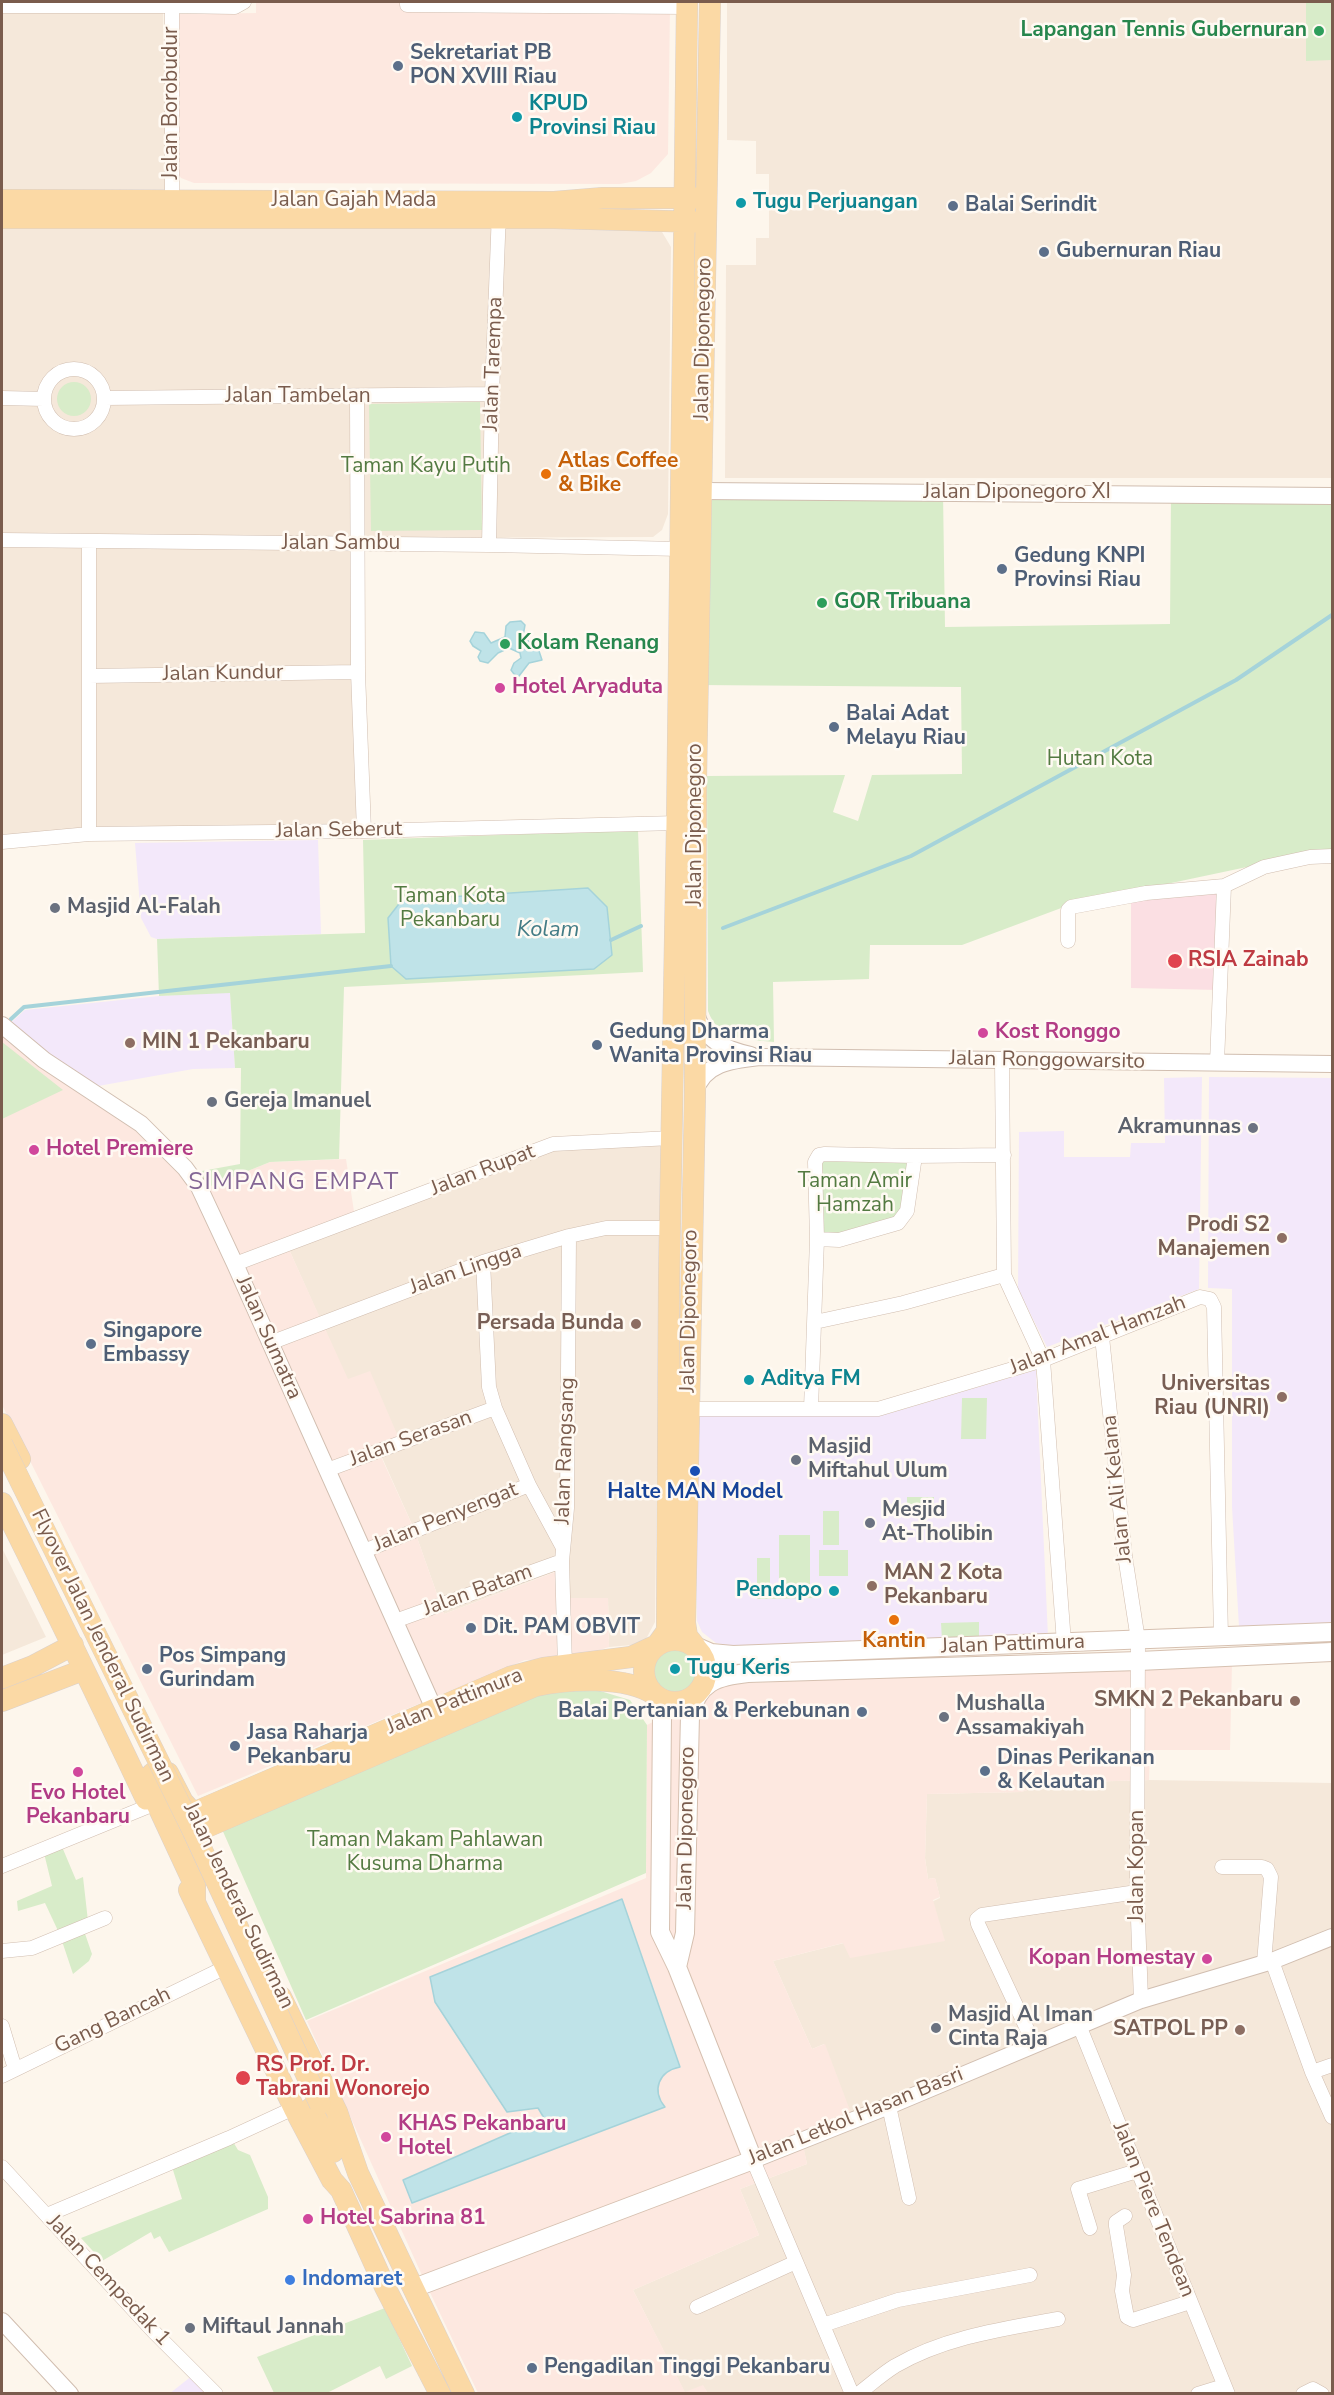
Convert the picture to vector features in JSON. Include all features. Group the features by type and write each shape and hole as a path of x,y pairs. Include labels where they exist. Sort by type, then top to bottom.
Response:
{"main road":[{"name":"Jalan Diponegoro","path":"696,198 710,2"},
{"name":"Jalan Diponegoro","path":"657,1645 667,1631 668,1623 669,1280 677,823 702,491 696,198 687,4"},
{"name":"Jalan Gajah Mada","path":"499,210 696,198"},
{"name":"Jalan Gajah Mada","path":"8,209 499,210 696,222"},
{"name":"Jalan Diponegoro","path":"695,1647 689,1640 686,1623 695,1013 689,642 681,549 696,222"},
{"path":"669,1280 690,1280"},
{"name":"Jalan Jenderal Sudirman","path":"2,1424 25,1469 101,1643 118,1658 337,2112 358,2173 464,2394"},
{"name":"Flyover Jalan Jenderal Sudirman","path":"2,1444 193,1831 308,2107 358,2173"},
{"path":"2,1495 11,1506 27,1538 33,1542 44,1539 47,1529 33,1498 25,1469"},
{"name":"Flyover Jalan Jenderal Sudirman","path":"2,1472 176,1826 308,2107 342,2172 341,2190 385,2287 440,2394"},
{"name":"Jalan Jenderal Sudirman","path":"2,1503 73,1645 226,1967 308,2107"},
{"name":"Jalan Pattimura","path":"695,1647 711,1653 733,1655 1332,1632"},
{"path":"676,1640 695,1647 705,1660 706,1678 700,1690 689,1699 680,1702 662,1700 655,1695 645,1679 646,1659 657,1645 676,1640"},
{"path":"2,1678 33,1666 73,1645 101,1643"},
{"path":"2,1701 84,1670 101,1643"},
{"name":"Jalan Pattimura","path":"198,1821 437,1717 521,1673 632,1657 657,1645"},
{"name":"Jalan Pattimura","path":"700,1690 718,1679 748,1673 1138,1661 1332,1652"},
{"name":"Jalan Pattimura","path":"437,1717 546,1684 626,1683 646,1689 655,1695"},
{"name":"Jalan Diponegoro","path":"676,1967 685,1933 690,1715 700,1690"},
{"name":"Jalan Diponegoro","path":"655,1695 662,1716 660,1932 753,2160"},
{"path":"195,1902 195,1886 149,1787 150,1776 156,1771 168,1773 183,1802 198,1821"},
{"name":"Jalan Letkol Hasan Basri","path":"414,2288 753,2160"}],"street":[{"name":"Jalan Borobudur","path":"2,6 235,6 244,2"},
{"path":"407,2 407,4 687,4"},
{"name":"Jalan Borobudur","path":"172,6 172,209"},
{"name":"Jalan Tarempa","path":"489,545 499,210"},
{"path":"79,369 89,373 97,380 104,398 103,408 92,423 74,429 56,423 50,416 44,399 51,380 59,373 79,369"},
{"name":"Jalan Tambelan","path":"104,398 492,394"},
{"path":"357,397 358,672 364,831"},
{"path":"2,398 44,399"},
{"name":"Jalan Diponegoro XI","path":"702,491 1332,496"},
{"name":"Jalan Sambu","path":"2,540 681,549"},
{"path":"89,542 89,834"},
{"name":"Jalan Kundur","path":"89,676 358,672"},
{"name":"Jalan Seberut","path":"2,842 89,834 364,831 677,823"},
{"path":"1068,941 1068,910 1071,907 1146,893 1224,886 1264,867 1310,857 1332,856"},
{"path":"1217,1063 1224,886"},
{"name":"Jalan Ronggowarsito","path":"695,1013 702,1030 711,1039 737,1052 761,1057"},
{"name":"Jalan Sumatra","path":"2,1024 44,1060 141,1124 185,1168 199,1187 437,1717"},
{"name":"Jalan Ronggowarsito","path":"695,1093 703,1076 717,1065 737,1059 761,1057 1332,1064"},
{"path":"1002,1061 1004,1275 1043,1360 1064,1643"},
{"name":"Jalan Rupat","path":"235,1264 553,1144 671,1138"},
{"path":"811,1409 815,1322 815,1162 819,1155 1004,1155"},
{"path":"816,1239 839,1240 898,1223 907,1211 915,1156"},
{"name":"Jalan Lingga","path":"270,1343 483,1262 569,1236 606,1228 670,1228"},
{"name":"Jalan Rangsang","path":"565,1666 562,1546 567,1509 569,1236"},
{"path":"483,1262 489,1387 495,1408 529,1485 562,1546"},
{"path":"815,1322 903,1303 1004,1275"},
{"name":"Jalan Amal Hamzah","path":"688,1409 878,1409 1043,1360 1200,1297 1210,1299 1214,1307 1221,1637"},
{"name":"Jalan Ali Kelana","path":"1102,1337 1125,1556 1138,1640 1138,1661"},
{"name":"Jalan Serasan","path":"327,1470 495,1408"},
{"name":"Jalan Penyengat","path":"364,1551 529,1485"},
{"name":"Jalan Batam","path":"395,1621 562,1561"},
{"name":"Jalan Kopan","path":"1138,1661 1137,1892 1141,2000"},
{"path":"2,1866 149,1806"},
{"path":"1222,1867 1262,1867 1267,1869 1271,1877 1268,1962 1332,2117"},
{"path":"1034,2044 977,1919 982,1915 1137,1892"},
{"path":"2,1951 32,1948 105,1918"},
{"name":"Jalan Letkol Hasan Basri","path":"753,2160 889,2106 1141,2000 1268,1962 1332,1937"},
{"name":"Gang Bancah","path":"2,2076 226,1967"},
{"name":"Jalan Piere Tendean","path":"1078,2025 1226,2390"},
{"path":"2,2026 15,2069"},
{"path":"1312,2072 1332,2065"},
{"path":"889,2106 909,2198"},
{"path":"47,2215 174,2159 308,2107"},
{"path":"753,2160 852,2394"},
{"name":"Jalan Cempedak 1","path":"2,2167 153,2331 216,2394"},
{"path":"1090,2228 1078,2189 1137,2171"},
{"path":"1125,2216 1116,2222 1116,2226 1124,2275 1122,2291 1127,2317 1134,2320 1190,2302"},
{"path":"697,2307 796,2262"},
{"path":"823,2325 898,2300 1030,2275"},
{"path":"858,2394 896,2366 934,2349 979,2334 1058,2319"},
{"path":"2,2321 70,2394"},
{"path":"1303,2394 1312,2389 1322,2394"},
{"path":"1198,2394 1226,2390"}],"shaded area":[{"path":"2,2 163,3 166,191 2,191"},
{"path":"256,2 670,7 668,154 651,173 636,181 620,184 194,183 181,178 175,168 177,14 256,13"},
{"name":"Gubernuran Riau","path":"727,2 1332,2 1332,478 725,478 726,265 756,265 756,238 769,238 769,174 756,174 756,141 727,140"},
{"path":"2,226 650,228 662,232 671,247 668,514 662,530 653,537 363,538 364,830 2,842"},
{"path":"318,840 321,934 157,939 151,937 141,918 135,843"},
{"name":"RSIA Zainab","path":"1220,891 1218,990 1131,988 1131,899"},
{"name":"MIN 1 Pekanbaru","path":"230,992 235,1068 193,1069 87,1088 6,1027 25,1010 159,996"},
{"path":"2,1026 113,1107 184,1168 428,1700 198,1796 2,1405"},
{"path":"1202,1077 1199,1289 1047,1347 1018,1289 1019,1132 1064,1131 1064,1157 1130,1157 1131,1143 1165,1143 1164,1078"},
{"name":"Universitas Riau (UNRI)","path":"1209,1077 1332,1078 1332,1624 1239,1627 1232,1507 1232,1289 1208,1288"},
{"path":"661,1139 655,1622 646,1639 632,1645 609,1647 608,1598 558,1598 557,1571 444,1614 414,1529 287,1245 554,1145"},
{"path":"346,1159 355,1218 236,1263 201,1190 270,1162"},
{"path":"287,1245 348,1379 370,1371 400,1441 378,1450 414,1529 444,1614 558,1571 558,1598 608,1598 609,1647 570,1659 525,1660 430,1699 237,1264"},
{"name":"MAN 2 Kota Pekanbaru","path":"1036,1370 1048,1637 745,1648 716,1643 702,1632 697,1621 696,1542 699,1417 701,1415 887,1414"},
{"path":"2,1548 46,1637 2,1655"},
{"path":"1232,1664 1230,1750 1150,1750 1149,1780 1049,1783 1021,1792 927,1794 925,1858 928,1879 935,1878 940,1897 933,1900 945,1941 850,1958 843,1943 773,1961 812,2049 825,2044 851,2113 801,2134 807,2164 740,2189 759,2235 633,2290 685,2392 703,2385 708,2393 478,2393 307,2021 646,1878 647,1725 725,1684"},
{"path":"1149,1780 1332,1783 1332,2393 708,2394 703,2386 685,2393 633,2290 759,2235 740,2189 807,2164 800,2134 824,2044 812,2049 773,1961 844,1943 940,1898 935,1878 928,1879 925,1858 927,1794 1021,1792 1049,1783"},
{"path":"193,2375 207,2394 169,2394"}],"green space":[{"name":"Lapangan Tennis Gubernuran","path":"1306,2 1332,2 1332,60 1306,61"},
{"path":"74,382 86,387 91,399 86,411 74,416 62,411 57,399 62,387"},
{"name":"Taman Kayu Putih","path":"480,402 482,530 371,531 369,404"},
{"name":"Hutan Kota","path":"702,491 943,493 945,627 1170,624 1171,494 1332,493 1332,849 1072,904 962,945 870,945 869,979 773,982 774,1042 743,1039 726,1033 713,1021 708,1011 707,776 845,775 833,812 858,821 872,775 962,774 961,687 698,685"},
{"name":"Taman Kota Pekanbaru","path":"638,830 643,972 344,987 339,1159 270,1162 201,1190 191,1173 240,1164 241,1068 235,1068 230,993 159,996 157,939 365,933 363,840"},
{"path":"2,1042 63,1090 2,1119"},
{"name":"Taman Amir Hamzah","path":"819,1155 915,1156 898,1223 817,1239"},
{"path":"962,1398 987,1398 986,1439 961,1439"},
{"path":"907,1497 934,1497 934,1511 914,1511 913,1504 907,1504"},
{"path":"823,1511 839,1511 839,1545 823,1545"},
{"path":"779,1535 810,1535 810,1584 779,1584"},
{"path":"819,1550 848,1550 848,1576 819,1576"},
{"path":"757,1558 770,1558 770,1585 817,1585 817,1598 757,1599"},
{"path":"979,1622 979,1638 942,1640 941,1623"},
{"path":"675,1650 690,1656 696,1671 690,1686 675,1692 660,1686 654,1671 660,1656"},
{"name":"Taman Makam Pahlawan Kusuma Dharma","path":"587,1687 630,1700 647,1725 646,1873 306,2020 221,1827 523,1696"},
{"path":"60,1842 76,1880 83,1877 88,1921 82,1925 92,1954 89,1961 73,1974 60,1935 45,1903 18,1911 17,1901 52,1886 43,1849"},
{"path":"232,2140 238,2150 250,2155 268,2197 268,2209 169,2252 160,2236 154,2239 151,2232 102,2261 81,2238 182,2199 173,2170 175,2166"},
{"path":"385,2308 412,2366 386,2379 380,2366 327,2393 274,2393 257,2357"}],"water":[{"path":"521,621 525,625 523,636 539,651 542,660 529,663 519,676 511,670 514,663 521,658 520,653 509,648 498,653 488,663 480,661 478,657 481,651 470,641 475,632 484,633 491,643 505,637 506,626 510,622"},
{"name":"Kolam","path":"588,888 607,907 612,955 594,969 406,979 391,966 388,918 402,900"},
{"path":"622,1899 680,2067 667,2073 659,2082 658,2094 665,2107 412,2203 403,2180 544,2118 538,2108 507,2112 435,2002 430,1977"}],"waterway":[{"path":"723,928 911,856 1236,680 1332,615"},
{"path":"611,940 641,926"},
{"path":"11,1019 24,1007 391,966"}],"place":[{"name":"Lapangan Tennis Gubernuran","path":"1319,31"},
{"name":"Sekretariat PB PON XVIII Riau","path":"398,66"},
{"name":"KPUD Provinsi Riau","path":"517,117"},
{"name":"Tugu Perjuangan","path":"741,203"},
{"name":"Balai Serindit","path":"953,206"},
{"name":"Gubernuran Riau","path":"1044,252"},
{"name":"Atlas Coffee & Bike","path":"546,474"},
{"name":"Gedung KNPI Provinsi Riau","path":"1002,569"},
{"name":"GOR Tribuana","path":"822,603"},
{"name":"Kolam Renang","path":"505,644"},
{"name":"Hotel Aryaduta","path":"500,688"},
{"name":"Balai Adat Melayu Riau","path":"834,727"},
{"name":"Masjid Al-Falah","path":"55,908"},
{"name":"RSIA Zainab","path":"1175,961"},
{"name":"Kost Ronggo","path":"983,1033"},
{"name":"MIN 1 Pekanbaru","path":"130,1043"},
{"name":"Gedung Dharma Wanita Provinsi Riau","path":"597,1045"},
{"name":"Gereja Imanuel","path":"212,1102"},
{"name":"Akramunnas","path":"1253,1128"},
{"name":"Hotel Premiere","path":"34,1150"},
{"name":"Prodi S2 Manajemen","path":"1282,1238"},
{"name":"Persada Bunda","path":"636,1324"},
{"name":"Singapore Embassy","path":"91,1344"},
{"name":"Aditya FM","path":"749,1380"},
{"name":"Universitas Riau (UNRI)","path":"1282,1397"},
{"name":"Masjid Miftahul Ulum","path":"796,1460"},
{"name":"Halte MAN Model","path":"695,1471"},
{"name":"Mesjid At-Tholibin","path":"870,1523"},
{"name":"MAN 2 Kota Pekanbaru","path":"872,1586"},
{"name":"Pendopo","path":"834,1591"},
{"name":"Kantin","path":"894,1620"},
{"name":"Dit. PAM OBVIT","path":"471,1628"},
{"name":"Pos Simpang Gurindam","path":"147,1669"},
{"name":"Tugu Keris","path":"675,1669"},
{"name":"SMKN 2 Pekanbaru","path":"1295,1701"},
{"name":"Balai Pertanian & Perkebunan","path":"862,1712"},
{"name":"Mushalla Assamakiyah","path":"944,1717"},
{"name":"Jasa Raharja Pekanbaru","path":"235,1746"},
{"name":"Dinas Perikanan & Kelautan","path":"985,1771"},
{"name":"Evo Hotel Pekanbaru","path":"78,1772"},
{"name":"Kopan Homestay","path":"1207,1959"},
{"name":"Masjid Al Iman Cinta Raja","path":"936,2028"},
{"name":"SATPOL PP","path":"1240,2030"},
{"name":"RS Prof. Dr. Tabrani Wonorejo","path":"243,2078"},
{"name":"KHAS Pekanbaru Hotel","path":"386,2137"},
{"name":"Hotel Sabrina 81","path":"308,2219"},
{"name":"Indomaret","path":"290,2280"},
{"name":"Miftaul Jannah","path":"190,2328"},
{"name":"Pengadilan Tinggi Pekanbaru","path":"532,2368"}],"district":[{"name":"SIMPANG EMPAT","path":"294,1183"}]}
